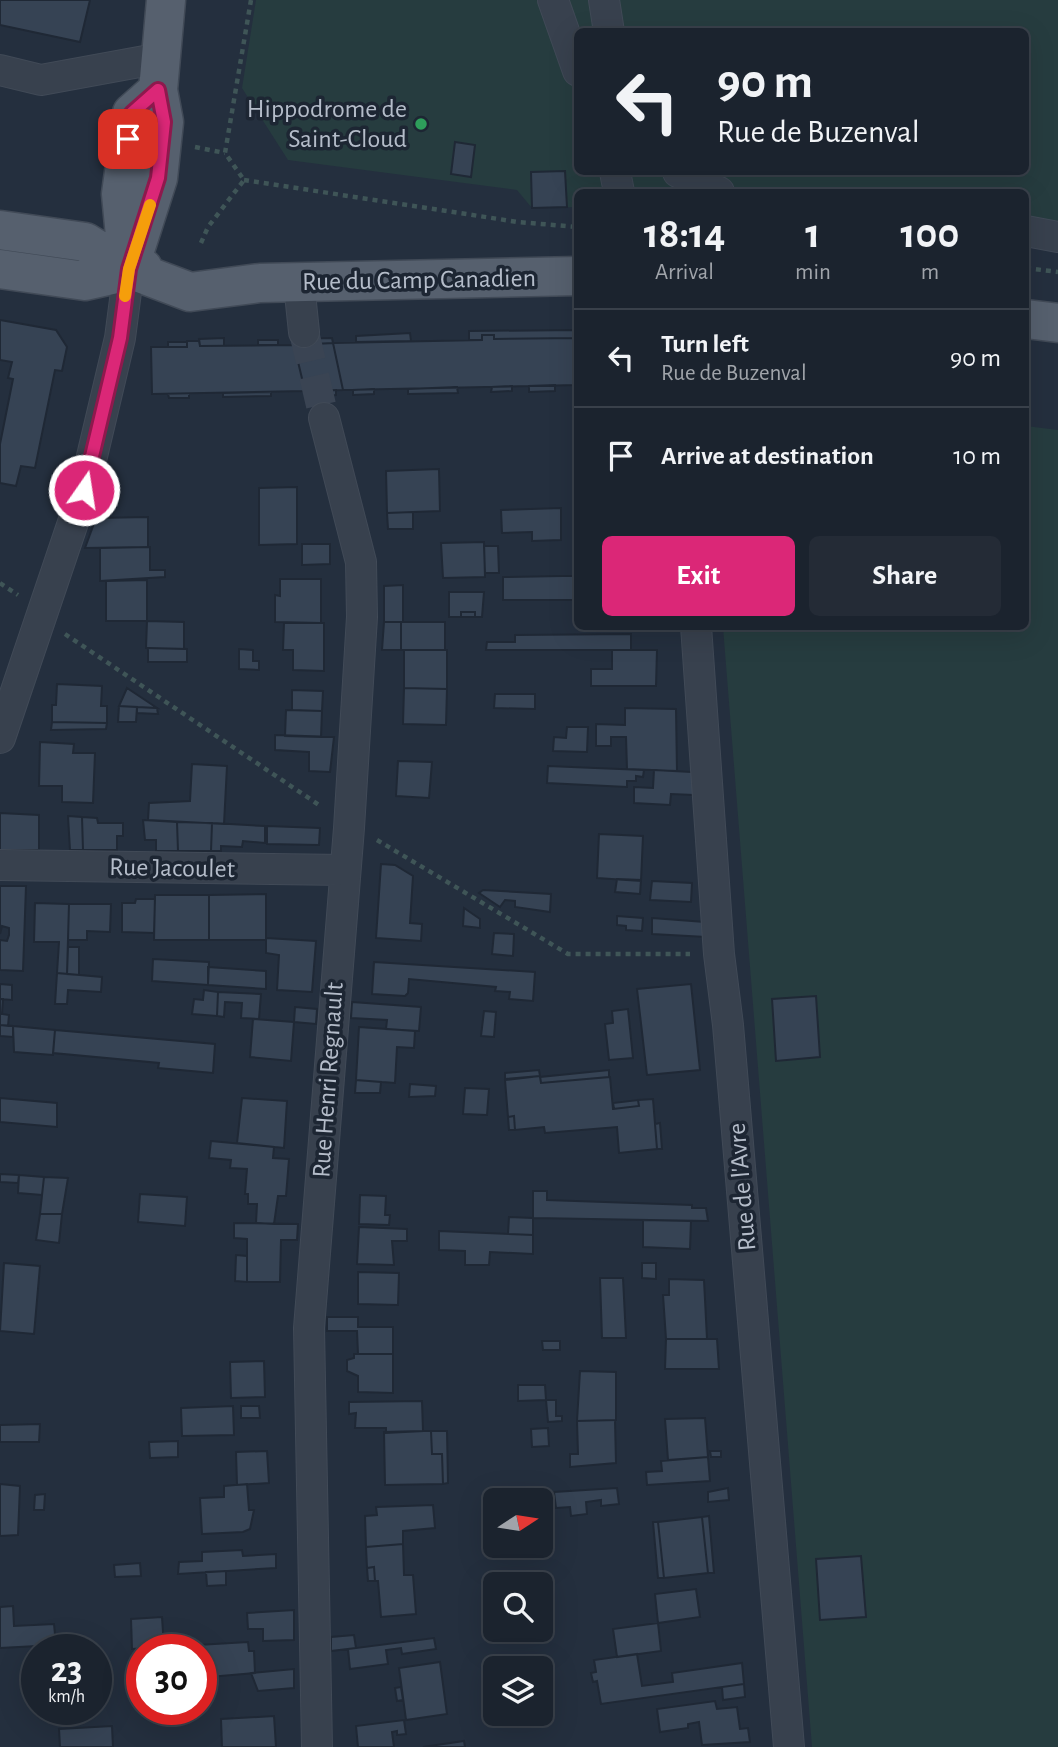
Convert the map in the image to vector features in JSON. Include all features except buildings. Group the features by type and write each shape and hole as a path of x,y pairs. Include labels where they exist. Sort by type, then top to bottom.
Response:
{"main road":[{"path":"0,270 85,281 129,269 158,178 164,122 159,74 166,0"},
{"name":"Rue du Camp Canadien","path":"0,230 85,242 129,269 190,292 260,283 574,276"},
{"path":"1029,319 1058,323"}],"street":[{"path":"553,0 574,60"},
{"path":"604,0 608,28"},
{"path":"0,70 41,80 159,74"},
{"path":"684,175 713,189"},
{"path":"1029,232 1058,237"},
{"path":"0,738 84,490 120,338 129,269"},
{"path":"299,284 304,332"},
{"name":"Rue Henri Regnault","path":"317,1747 309,1328 361,661 361,562 324,418"},
{"name":"Rue de l'Avre","path":"696,630 719,954 728,1025 789,1747"},
{"name":"Rue Jacoulet","path":"0,865 344,870"}],"path":[{"path":"251,0 225,153 244,180 517,222 574,227"},
{"path":"201,243 208,227 244,180"},
{"path":"1029,268 1058,272"}],"green space":[{"name":"Hippodrome de Saint-Cloud","path":"256,0 1058,0 1058,248 1029,243 1029,189 574,189 574,207 532,208 517,190 288,160 242,88"},
{"path":"1029,426 1058,430 1058,1747 812,1747 723,630 1029,630"}],"tunnel":[{"path":"304,332 324,418"}],"slow traffic":[{"path":"125,296 129,269 150,205"}],"place":[{"name":"Hippodrome de Saint-Cloud","path":"421,124"}],"route":[{"path":"84,490 120,338 129,269 158,178 164,122 158,90 132,113 128,139"}]}
